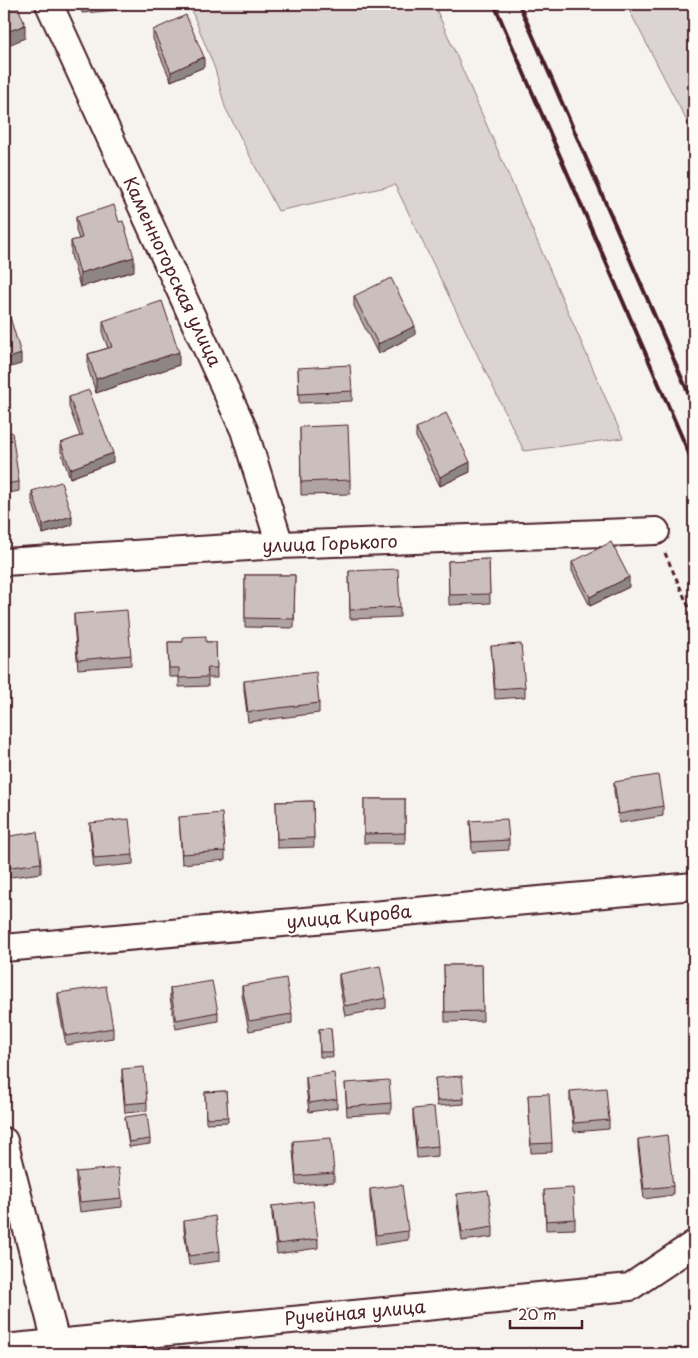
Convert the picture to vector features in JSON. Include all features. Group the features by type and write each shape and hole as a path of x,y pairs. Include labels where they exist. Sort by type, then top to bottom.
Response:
{"street":[{"name":"Каменногорская улица","path":"49,4 244,430 280,545"},
{"name":"улица Горького","path":"4,562 280,545 656,532"},
{"name":"улица Кирова","path":"4,948 694,886"},
{"path":"4,1141 58,1348"},
{"name":"Ручейная улица","path":"4,1348 58,1348 630,1287 694,1244"}],"path":[{"path":"656,532 694,619"}],"shaded area":[{"path":"189,4 434,4 623,438 524,451 395,185 278,211 225,107 215,69"},
{"path":"626,4 694,4 694,135"}],"building":[{"path":"4,4 17,4 25,25 4,33"},
{"path":"186,15 204,57 171,72 153,30"},
{"path":"114,205 119,222 123,221 134,257 80,273 71,241 82,238 76,217"},
{"path":"391,278 415,326 378,344 354,296"},
{"path":"162,301 179,352 96,379 88,354 112,347 103,321"},
{"path":"10,317 21,354 4,360 4,318"},
{"path":"350,365 352,391 299,394 298,368"},
{"path":"89,390 113,453 70,469 61,443 83,435 69,397"},
{"path":"446,413 470,462 440,477 416,428"},
{"path":"348,425 350,480 301,482 300,427"},
{"path":"12,432 19,482 4,484 4,434"},
{"path":"61,482 72,516 43,525 32,491"},
{"path":"611,542 629,577 590,597 572,562"},
{"path":"489,559 490,594 449,595 448,561"},
{"path":"398,569 400,607 350,610 349,571"},
{"path":"245,575 295,575 294,619 245,618"},
{"path":"127,610 131,655 78,660 74,614"},
{"path":"206,636 206,642 216,642 217,668 207,668 208,677 179,678 179,668 169,668 168,642 183,642 183,637"},
{"path":"521,644 525,687 495,689 491,646"},
{"path":"316,672 319,703 248,712 244,681"},
{"path":"658,775 663,806 619,814 614,782"},
{"path":"364,799 405,799 405,833 364,834"},
{"path":"313,801 314,838 277,839 276,802"},
{"path":"222,813 225,851 182,854 179,817"},
{"path":"129,819 133,855 94,858 90,823"},
{"path":"507,819 509,840 472,842 470,821"},
{"path":"37,832 41,863 4,868 4,837"},
{"path":"444,965 482,965 483,1011 445,1012"},
{"path":"380,966 386,998 345,1006 339,974"},
{"path":"286,978 292,1014 249,1021 242,986"},
{"path":"212,981 218,1012 176,1020 170,988"},
{"path":"106,986 113,1028 66,1036 58,993"},
{"path":"331,1028 333,1052 320,1052 319,1029"},
{"path":"144,1067 147,1102 125,1104 122,1069"},
{"path":"334,1073 337,1099 309,1103 306,1077"},
{"path":"462,1076 464,1099 437,1101 435,1078"},
{"path":"389,1080 391,1103 347,1107 345,1083"},
{"path":"606,1088 609,1120 574,1123 570,1091"},
{"path":"226,1091 228,1117 206,1118 205,1092"},
{"path":"549,1094 552,1143 531,1144 528,1095"},
{"path":"434,1107 438,1146 417,1148 413,1109"},
{"path":"147,1114 150,1139 129,1142 125,1117"},
{"path":"667,1135 673,1186 644,1189 638,1139"},
{"path":"331,1138 334,1173 296,1176 293,1141"},
{"path":"118,1168 122,1198 80,1202 76,1172"},
{"path":"402,1185 408,1231 376,1235 370,1189"},
{"path":"573,1188 575,1219 546,1221 544,1190"},
{"path":"488,1190 493,1227 462,1232 457,1194"},
{"path":"313,1201 318,1239 277,1244 272,1206"},
{"path":"215,1216 220,1251 189,1256 184,1221"},
{"path":"652,1352 671,1352 671,1354 652,1354"},
{"path":"604,1353 604,1354 572,1354"}],"railway":[{"path":"494,4 694,465"},
{"path":"519,4 694,406"}]}
